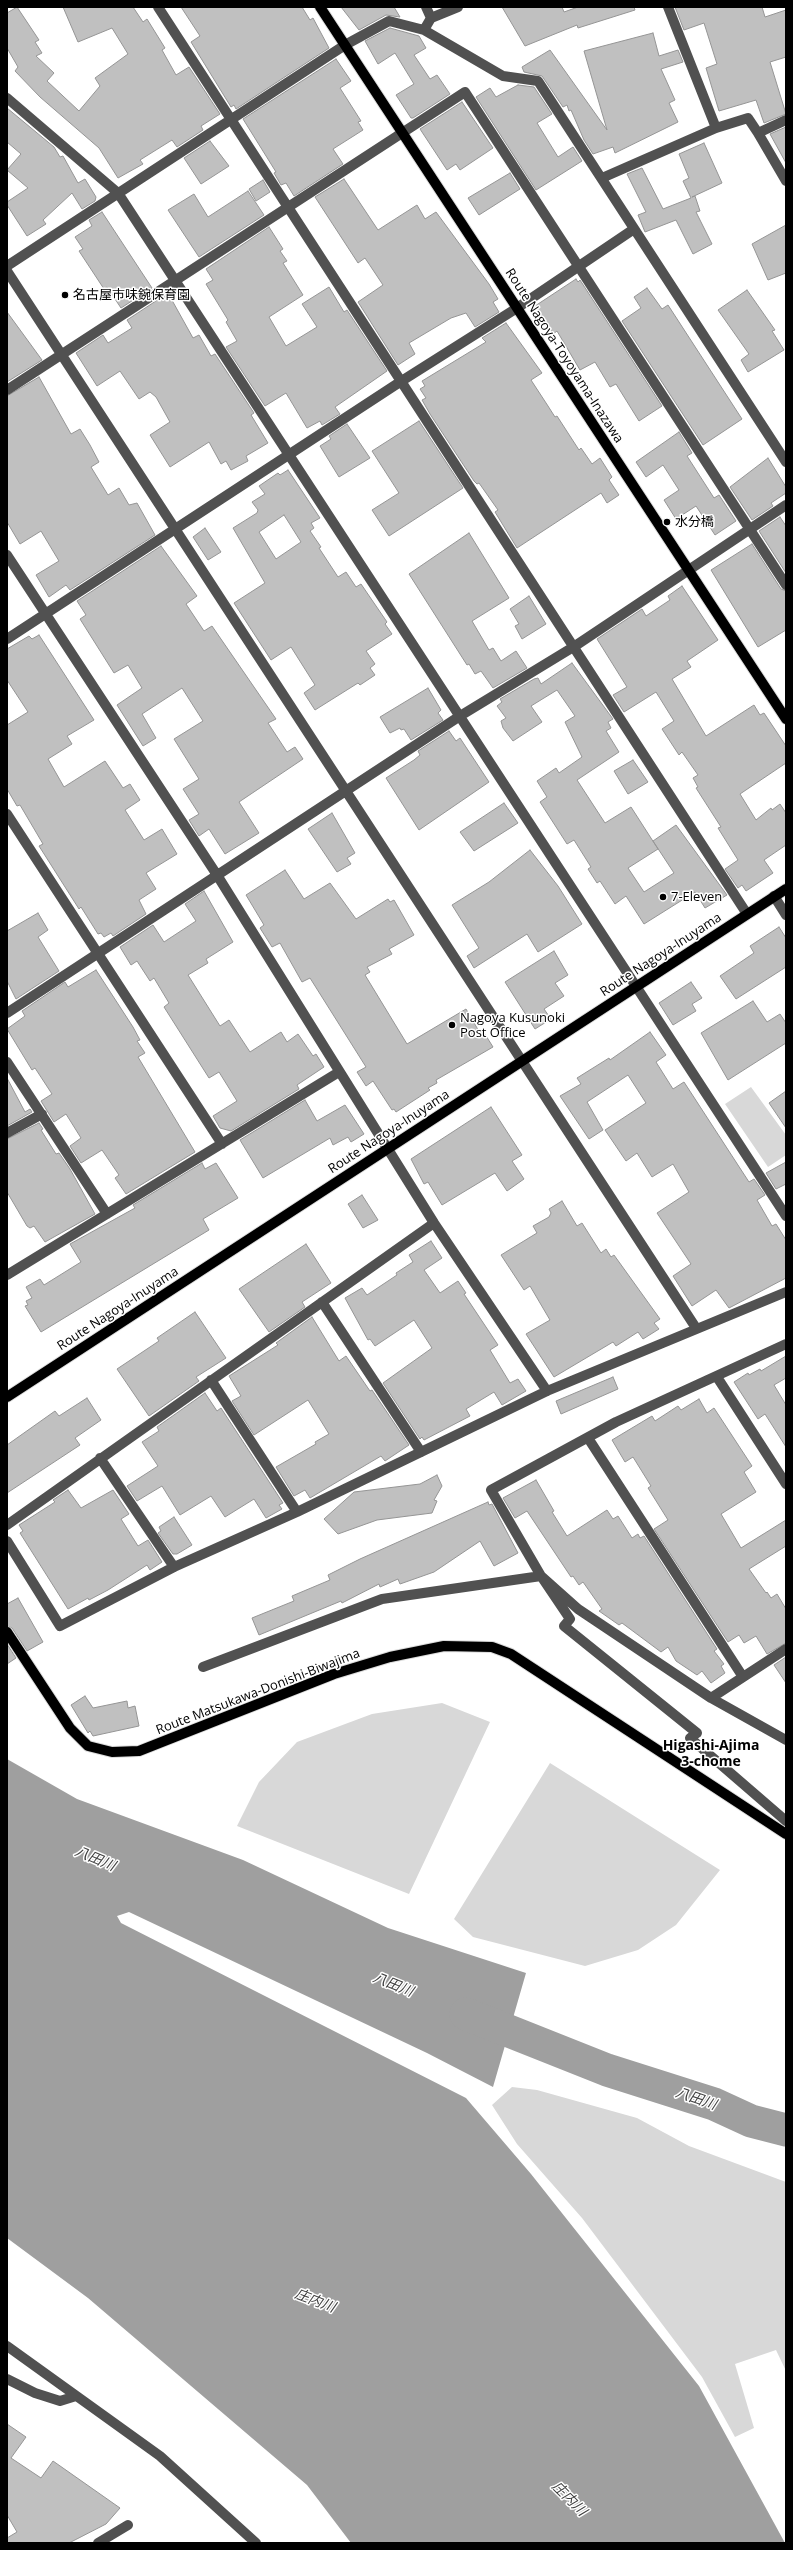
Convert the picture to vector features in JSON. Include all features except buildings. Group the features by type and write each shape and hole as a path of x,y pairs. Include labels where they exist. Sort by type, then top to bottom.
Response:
{"main road":[{"name":"Route Nagoya-Toyoyama-Inazawa","path":"320,7 786,719"},
{"name":"Route Nagoya-Inuyama","path":"7,1397 786,889"},
{"name":"Route Matsukawa-Donishi-Biwajima","path":"7,1632 70,1728 88,1746 112,1752 139,1751 334,1674 390,1657 444,1646 492,1647 511,1654 786,1834"}],"street":[{"path":"158,7 289,207 400,382 575,646 747,914"},
{"path":"426,7 431,18"},
{"path":"424,30 431,18 458,7"},
{"path":"668,7 716,128"},
{"path":"7,266 345,45 389,21 424,30 503,76 538,81 786,462"},
{"path":"7,390 465,92 786,585"},
{"path":"7,98 118,193 786,1216"},
{"path":"602,178 716,128 748,118 758,132 786,182"},
{"path":"758,132 786,120"},
{"path":"7,639 400,382 517,308 634,229"},
{"path":"7,271 347,792 521,1062 696,1328"},
{"path":"7,1013 217,875 347,792 460,716 575,646 786,505"},
{"path":"7,555 217,875 434,1223 547,1391"},
{"path":"7,814 96,954 222,1144"},
{"path":"774,896 786,915"},
{"path":"7,1062 108,1214"},
{"path":"7,1275 339,1072"},
{"path":"7,1133 42,1114"},
{"path":"7,1525 434,1223"},
{"path":"7,1541 60,1626 174,1568 297,1512 547,1391 786,1292"},
{"path":"322,1302 421,1452"},
{"path":"786,1344 717,1377 616,1422 491,1490 541,1576 570,1620 564,1626 697,1733 690,1738 786,1821"},
{"path":"717,1377 786,1484"},
{"path":"211,1380 297,1512"},
{"path":"588,1438 743,1677"},
{"path":"100,1458 174,1568"},
{"path":"203,1667 382,1599 541,1576 578,1609 711,1698 786,1740"},
{"path":"711,1698 786,1649"},
{"path":"7,2346 160,2456 256,2543"},
{"path":"7,2379 35,2393 60,2401 76,2396"},
{"path":"98,2543 128,2525"}],"shaded area":[{"path":"751,1087 786,1135 786,1155 768,1167 725,1104"},
{"path":"442,1703 490,1722 409,1894 237,1826 259,1782 297,1742 372,1714"},
{"path":"550,1763 720,1870 676,1925 638,1950 585,1966 473,1937 454,1919"},
{"path":"512,2087 537,2090 637,2118 689,2146 786,2182 786,2371 776,2350 735,2364 754,2428 735,2437 702,2377 582,2218 517,2144 492,2105"}],"water":[{"name":"庄内川","path":"7,1759 77,1799 243,1860 388,1928 526,1973 493,2087 427,2053 129,1912 117,1916 121,1923 466,2098 531,2174 699,2386 785,2543 351,2543 307,2485 88,2298 7,2238"}],"waterway":[{"name":"八田川","path":"466,2014 607,2070 714,2104 751,2121 786,2130"}],"place":[{"name":"名古屋市味鋺保育園","path":"65,295"},
{"name":"水分橋","path":"667,522"},
{"name":"7-Eleven","path":"663,897"},
{"name":"Nagoya Kusunoki Post Office","path":"452,1025"}],"district":[{"name":"Higashi-Ajima 3-chome","path":"711,1754"}]}
